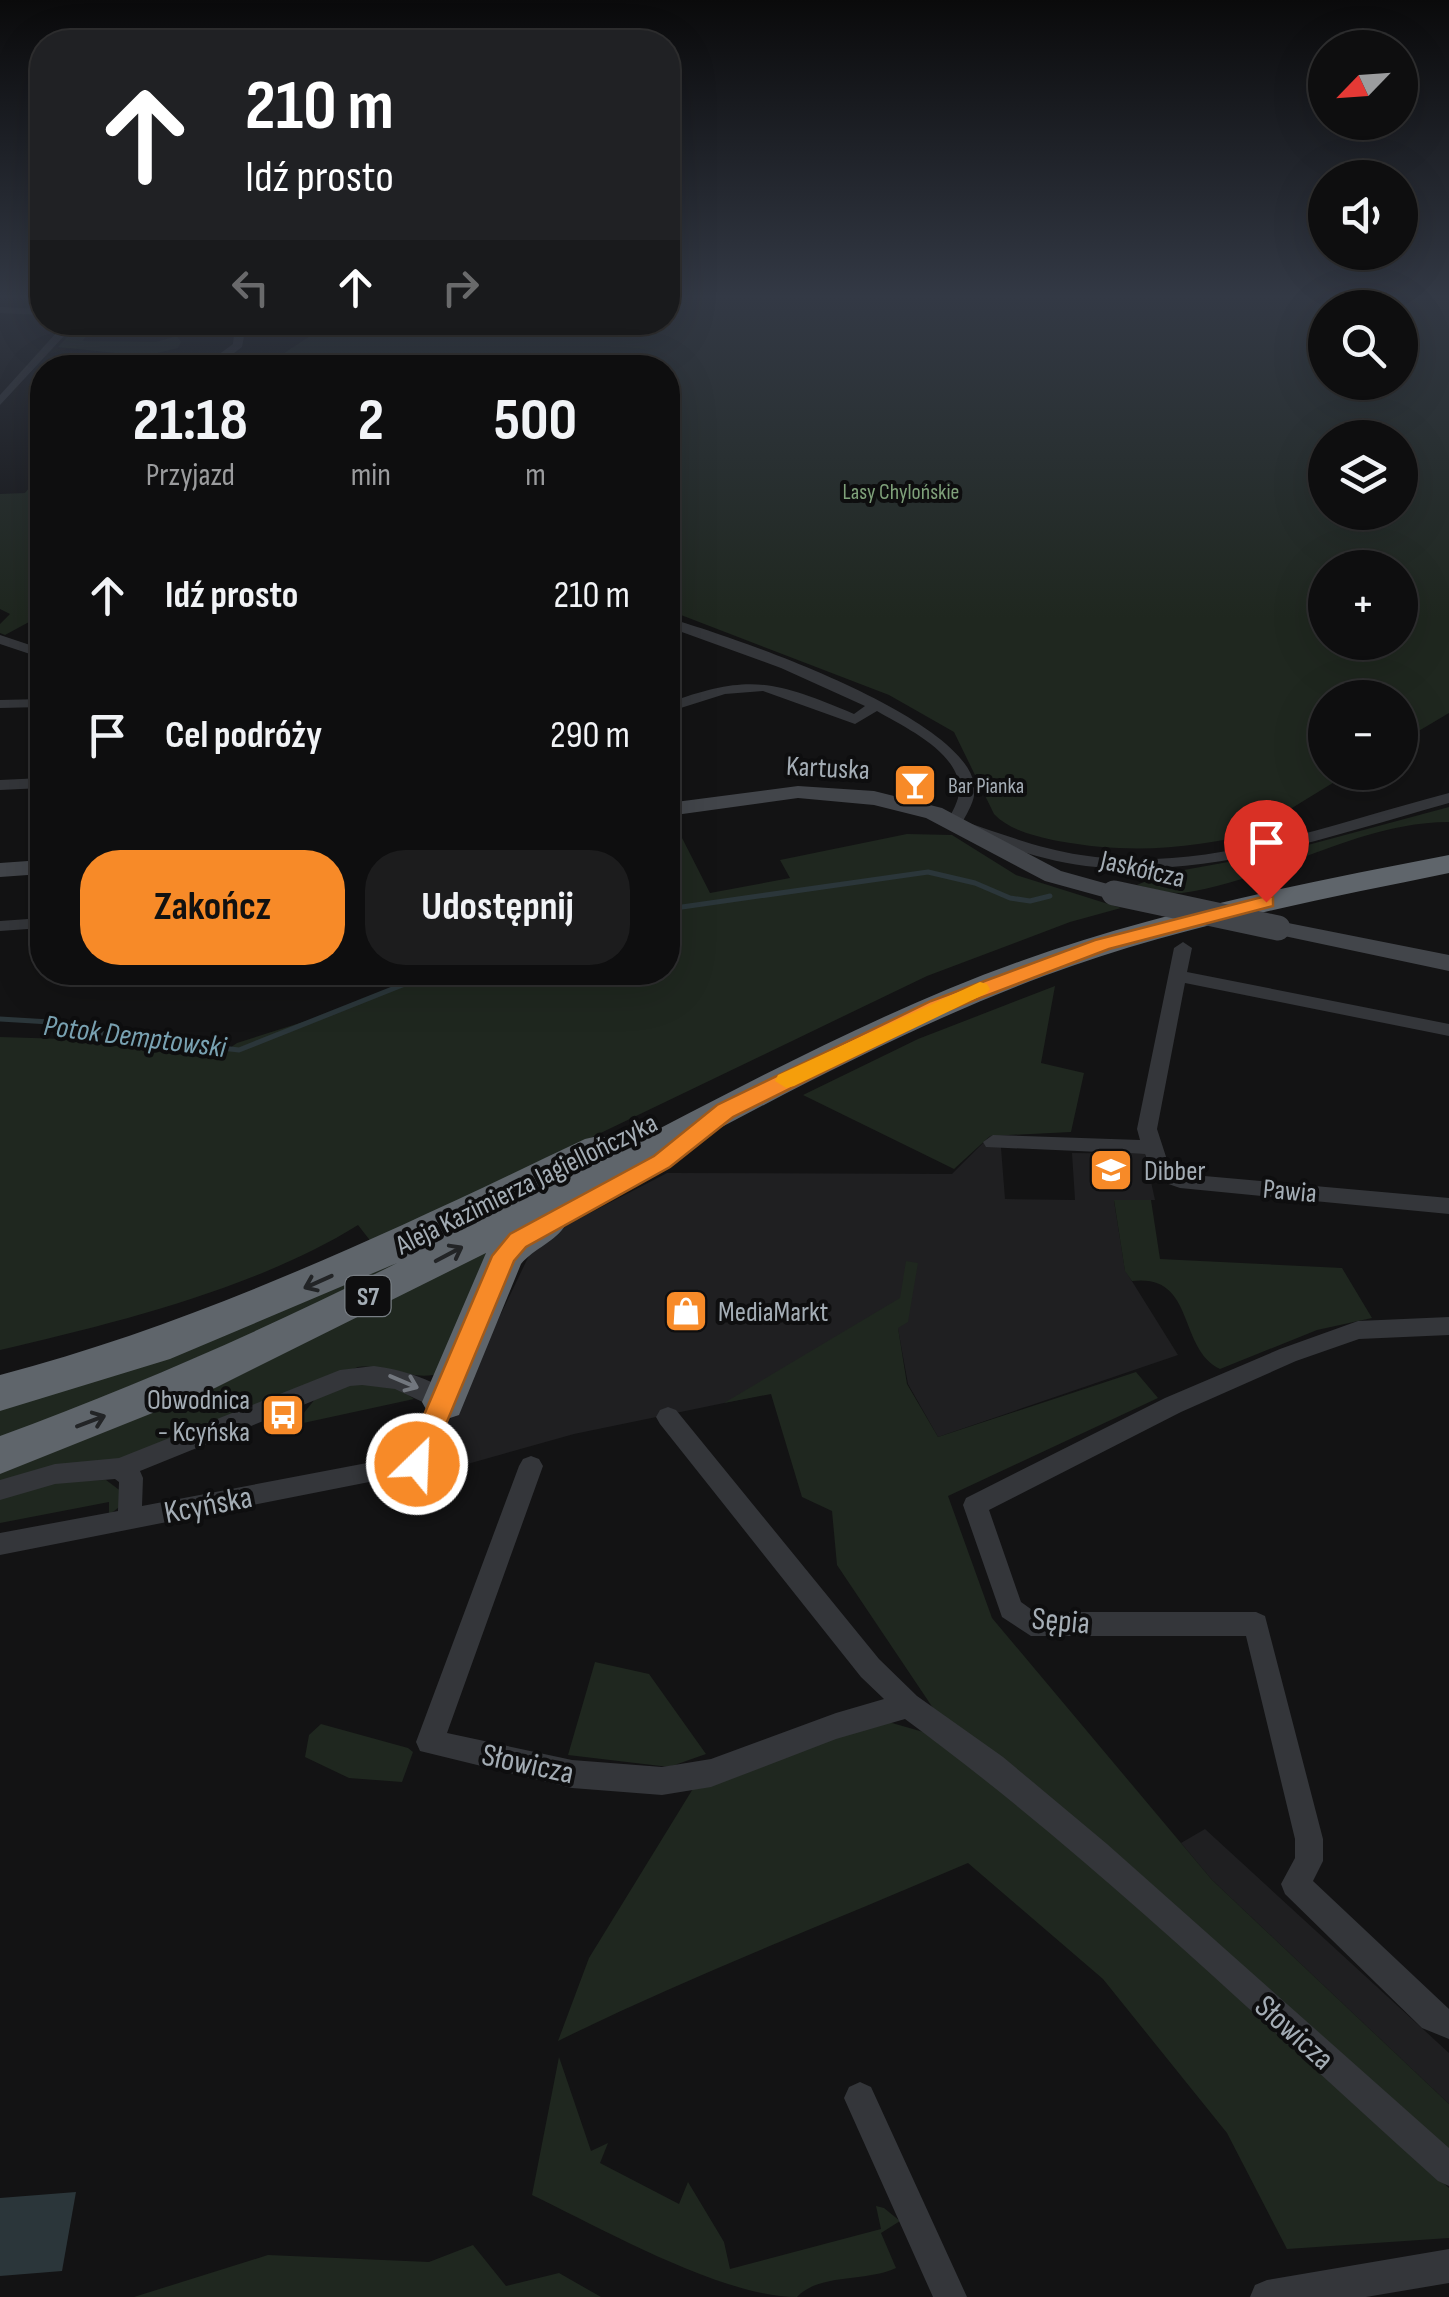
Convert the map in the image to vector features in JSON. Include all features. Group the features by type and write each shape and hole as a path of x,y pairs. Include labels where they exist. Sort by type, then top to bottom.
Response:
{"highway":[{"name":"Aleja Kazimierza Jagiellończyka","path":"0,1392 116,1361 256,1309 979,968 1148,913 1449,848"},
{"name":"Aleja Kazimierza Jagiellończyka","path":"0,1455 135,1404 255,1352 939,1006 1060,958 1218,912 1449,864"},
{"path":"444,1402 504,1256 518,1240 662,1162 725,1111"}],"street":[{"path":"680,628 877,704 924,729 954,756 966,781 967,792 954,822"},
{"path":"0,639 30,650"},
{"path":"680,703 719,688 754,684 855,720 877,704"},
{"path":"0,704 30,703"},
{"path":"0,785 30,784"},
{"name":"Kartuska","path":"680,809 814,792 910,805 1039,851 1098,862 1158,864 1218,855 1449,798"},
{"name":"Jaskółcza","path":"954,822 1035,868 1102,890 1449,963"},
{"path":"1098,862 1085,874 1102,890"},
{"path":"0,870 30,868"},
{"path":"0,926 30,924"},
{"path":"993,1142 1150,1147 1147,1129 1151,1098 1184,948"},
{"path":"1178,976 1449,1030"},
{"name":"Pawia","path":"1150,1147 1155,1164 1170,1180 1449,1206"},
{"name":"Sępia","path":"1449,1326 1358,1330 1288,1355 1173,1404 975,1505 1011,1608 1030,1624 1256,1624 1309,1839 1310,1861 1295,1884 1433,2017 1449,2024"},
{"path":"0,1490 55,1474 120,1468 348,1377 371,1373 396,1377 444,1402"},
{"name":"Kcyńska","path":"0,1544 417,1464 444,1402"},
{"name":"Słowicza","path":"668,1417 870,1668 908,1706 993,1767 1097,1854 1449,2170"},
{"name":"Słowicza","path":"531,1466 430,1742 572,1774 662,1782 711,1773 836,1726 908,1706"},
{"path":"120,1468 131,1478 130,1519"},
{"path":"860,2098 950,2297"},
{"path":"1267,2297 1449,2266"}],"shaded area":[{"path":"1000,1135 1005,1199 1075,1200 1072,1153 1145,1154 1155,1200 1114,1201 1125,1270 1178,1355 938,1437 908,1384 898,1329 782,1391 574,1434 432,1474 444,1432 536,1241 667,1173 952,1174 990,1136"},
{"path":"1205,1829 1449,2053 1449,2104 1212,1880 1181,1843"},
{"path":"76,2192 62,2271 0,2276 0,2198"}],"green space":[{"name":"Lasy Chylońskie","path":"680,403 1449,403 1449,713 1418,731 1418,680 1308,680 1308,790 1321,790 1266,824 1268,831 1214,842 1138,848 1058,841 1008,825 994,814 954,732 889,695 680,615"},
{"path":"30,487 30,621 5,635 0,633 0,624 10,614 0,609 0,494 25,493"},
{"path":"1449,807 1449,822 1381,831 1216,887 1177,893 1137,885 1162,874 1278,853"},
{"path":"680,834 710,893 790,878 780,860 907,834 952,835 1016,875 1121,908 1070,922 927,976 372,1243 358,1225 231,1285 138,1315 0,1350 0,1037 65,1039 214,1059 237,1043 344,1009 398,985 680,985"},
{"path":"1055,986 1041,1063 1084,1073 1071,1132 990,1136 954,1169 803,1095 918,1039"},
{"path":"1114,1200 1151,1200 1160,1259 1342,1268 1372,1318 1317,1330 1220,1369 1206,1359 1167,1288 1132,1281 1125,1271"},
{"path":"488,1214 348,1293 0,1441 0,1405"},
{"path":"504,1237 442,1372 422,1376 358,1367 124,1459 0,1483 0,1467"},
{"path":"906,1261 918,1263 908,1322 898,1328 907,1384 938,1437 1136,1372 1158,1398 948,1496 992,1618 1212,1880 1449,2104 1449,2160 933,1708 837,1565 832,1511 802,1497 771,1394 724,1403 900,1298"},
{"path":"357,1380 389,1382 414,1399 294,1425 320,1393"},
{"path":"106,1480 122,1492 123,1504 109,1515 109,1502 0,1523 0,1499 58,1481"},
{"path":"595,1662 649,1674 706,1754 669,1767 568,1755"},
{"path":"885,1721 927,1733 998,1784 1207,1964 1449,2188 1449,2238 1287,2249 1227,2133 1103,1979 968,1863 710,1971 558,2041 589,1958 694,1787"},
{"path":"321,1724 408,1748 413,1752 402,1782 349,1778 305,1757 309,1735"},
{"path":"559,2057 591,2151 608,2143 600,2163 679,2204 688,2182 724,2242 730,2269 881,2229 876,2206 900,2221 881,2233 896,2268 818,2284 797,2297 767,2294 734,2286 662,2258 532,2195"},
{"path":"473,2245 506,2286 559,2273 601,2297 134,2297 268,2255 429,2262"}],"waterway":[{"name":"Potok Demptowski","path":"680,907 928,872 975,883 1010,898 1030,901 1050,896"},
{"name":"Potok Demptowski","path":"0,1019 50,1022 116,1036 239,1050 402,985"}],"slow traffic":[{"path":"786,1081 980,989"}],"place":[{"name":"Bar Pianka","path":"915,785"},
{"name":"Dibber","path":"1111,1170"},
{"name":"MediaMarkt","path":"686,1311"},
{"name":"Obwodnica - Kcyńska","path":"283,1415"}],"route":[{"path":"417,1464 504,1256 518,1240 662,1162 725,1111 939,1006 1102,944 1266,902"}]}
